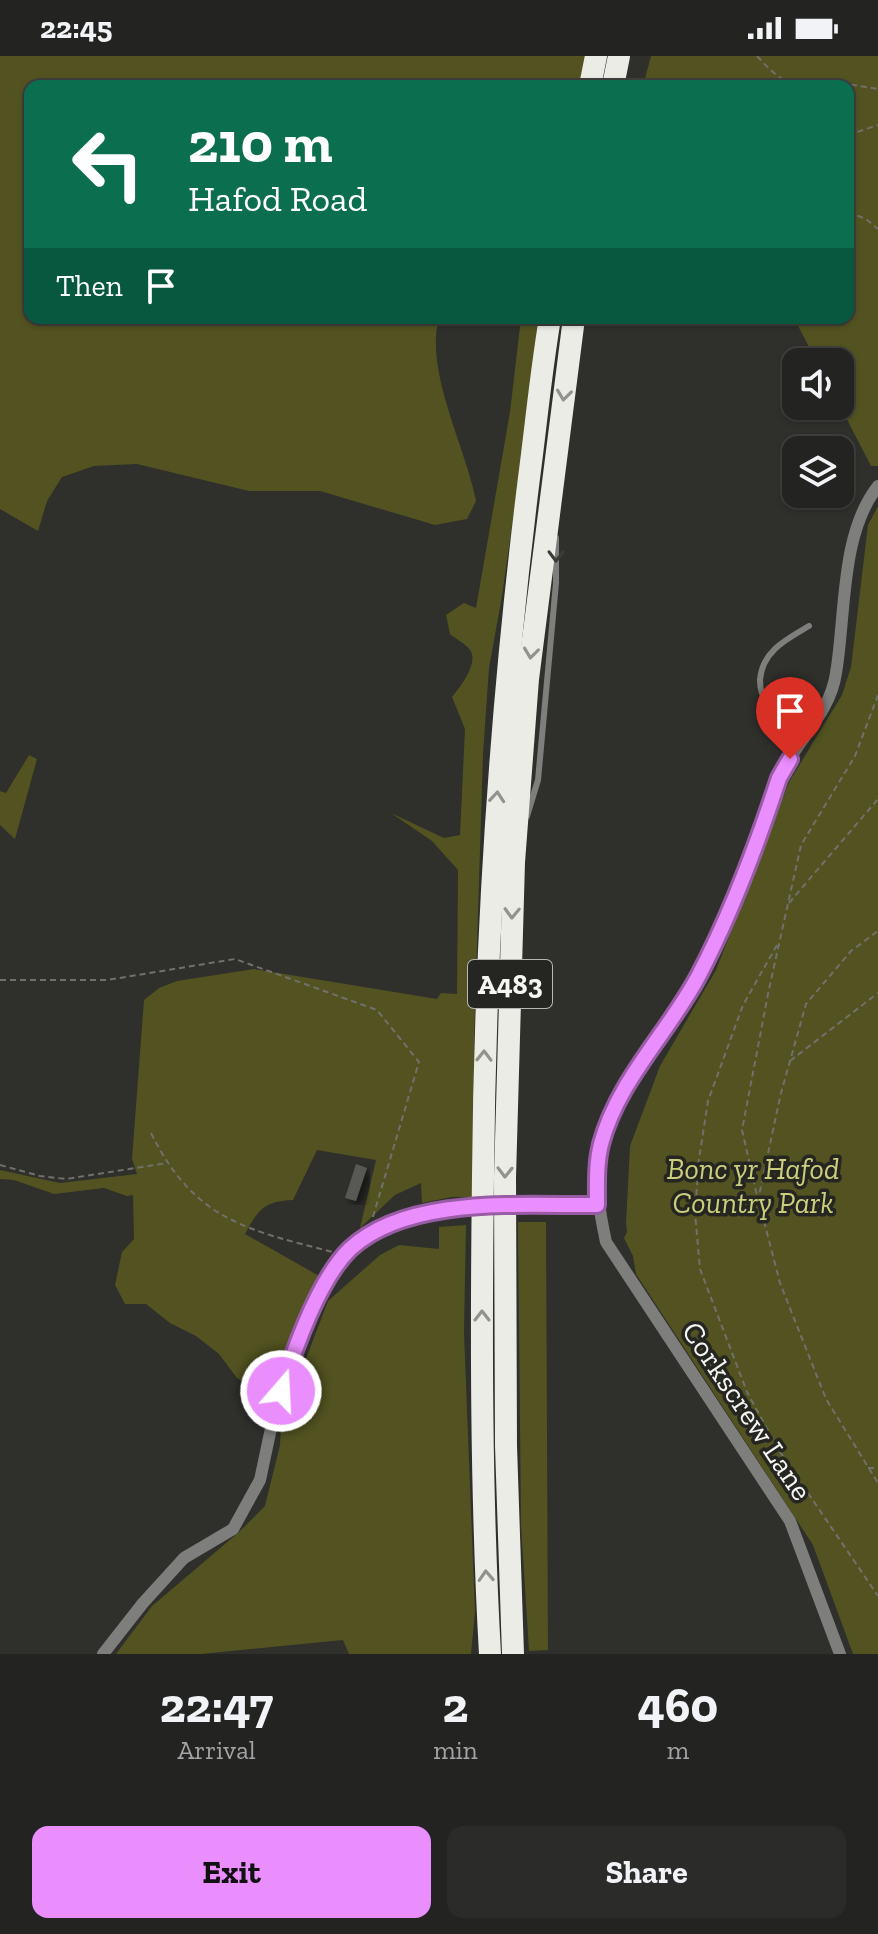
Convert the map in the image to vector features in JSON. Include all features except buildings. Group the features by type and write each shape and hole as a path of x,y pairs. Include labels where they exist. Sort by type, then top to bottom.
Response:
{"highway":[{"path":"591,80 596,56"},
{"path":"614,80 619,56"},
{"name":"A483","path":"490,1654 483,1504 484,1049 494,828 513,609 549,324"},
{"name":"A483","path":"513,1654 506,1446 505,1177 514,862 528,679 573,324"}],"street":[{"name":"Corkscrew Lane","path":"840,1654 790,1521 606,1242 597,1205 597,1174 601,1143 616,1109 634,1074 697,979 726,923 779,778 817,722 833,691 857,523 865,503 878,486"},
{"path":"103,1654 184,1558 233,1529 260,1480 273,1419 290,1364 326,1281 346,1255 396,1220 453,1208 597,1205"}],"lane":[{"path":"809,626 778,645 767,658 760,676 760,689 769,704 817,722"}],"path":[{"path":"757,56 784,80"},
{"path":"854,85 878,89"},
{"path":"854,133 878,125"},
{"path":"854,214 878,229"},
{"path":"878,695 855,756 801,845 742,1130 780,1283 826,1399 878,1483"},
{"path":"788,903 878,799"},
{"path":"758,1200 806,1004 851,951 878,931"},
{"path":"780,941 743,1005 708,1101 695,1213 700,1269 747,1392 827,1524 878,1596"},
{"path":"0,980 107,980 235,959 377,1010 419,1062 366,1240"},
{"path":"790,1061 878,993"},
{"path":"151,1133 192,1195 220,1216 260,1233 346,1255"},
{"path":"0,1165 40,1176 66,1179 168,1163"},
{"path":"867,1468 878,1468"}],"green space":[{"path":"0,56 588,56 583,80 24,80 24,324 438,324 437,361 441,385 476,501 467,519 435,525 320,491 249,491 137,464 94,466 62,477 47,501 38,531 0,509"},
{"path":"651,56 878,56 878,466 871,466 847,420 854,420 854,348 810,348 797,324 854,324 854,80 645,80"},
{"path":"520,324 540,324 489,668 483,754 474,1041 474,1197 452,1197 422,1203 421,1183 395,1195 360,1228 376,1160 317,1150 293,1200 275,1202 263,1208 245,1234 321,1277 305,1309 292,1348 281,1357 279,1362 282,1368 275,1388 251,1387 237,1378 219,1354 196,1336 170,1323 146,1304 125,1304 115,1285 122,1252 134,1239 133,1195 104,1188 54,1194 14,1180 0,1179 0,1170 60,1183 137,1174 132,1159 144,1000 159,988 177,981 254,969 437,999 441,993 457,994 458,870 432,841 391,813 444,838 460,835 465,729 452,697 467,675 472,655 450,634 446,615 464,603 476,608 510,412"},
{"name":"Bonc yr Hafod Country Park","path":"878,506 878,1654 853,1654 813,1545 636,1274 633,1256 624,1238 627,1232 630,1146 660,1066 716,970 789,782 842,695 851,667 868,525"},
{"path":"29,755 37,759 15,839 0,825 0,791 6,793"},
{"path":"518,1222 546,1222 548,1650 529,1651 521,1525"},
{"path":"466,1225 464,1333 475,1612 471,1654 349,1654 343,1640 201,1654 116,1654 152,1606 265,1506 280,1445 281,1424 328,1301 380,1255 399,1245 439,1249 439,1227"}],"route":[{"path":"281,1391 326,1281 351,1249 396,1220 453,1208 597,1205 601,1143 608,1126 634,1074 697,979 726,923 779,778 790,759"}]}
